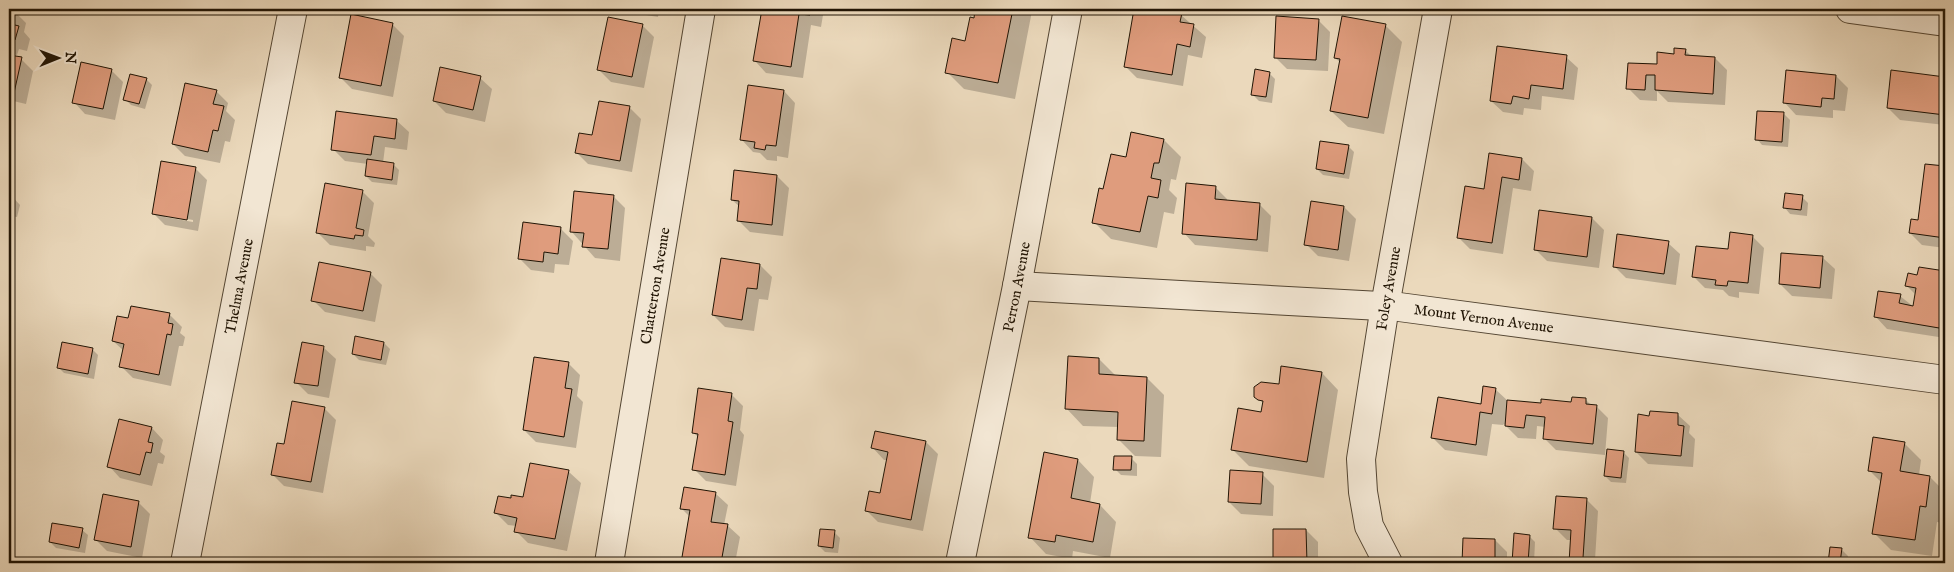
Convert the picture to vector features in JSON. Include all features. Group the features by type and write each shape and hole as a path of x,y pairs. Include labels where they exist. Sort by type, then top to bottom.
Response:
{"street":[{"name":"Thelma Avenue","path":"185,563 293,9"},
{"name":"Chatterton Avenue","path":"609,563 701,9"},
{"name":"Perron Avenue","path":"960,563 1017,286 1068,9"},
{"name":"Foley Avenue","path":"1388,563 1369,526 1363,492 1361,459 1385,306 1438,9"},
{"path":"1850,9 1945,22"},
{"name":"Mount Vernon Avenue","path":"1017,286 1385,306 1945,380"}],"building":[{"path":"9,9 15,10 11,24 19,26 15,40 9,38"},
{"path":"762,9 811,9 810,15 799,14 791,67 753,61"},
{"path":"975,9 1013,9 998,83 945,73 952,38 965,41 970,17 974,18"},
{"path":"1134,9 1155,9 1182,13 1180,22 1194,24 1190,47 1177,44 1172,75 1124,67"},
{"path":"351,14 393,23 381,86 339,78"},
{"path":"1276,16 1319,19 1316,60 1274,58"},
{"path":"1342,16 1386,24 1368,118 1330,111 1340,59 1334,58"},
{"path":"608,17 643,24 632,77 597,70"},
{"path":"1497,46 1567,55 1563,89 1531,85 1529,99 1513,96 1511,104 1490,101"},
{"path":"1674,48 1686,49 1685,55 1715,57 1713,94 1655,90 1655,75 1646,75 1645,90 1626,89 1628,63 1657,64 1657,52 1674,54"},
{"path":"9,55 22,57 14,93 9,91"},
{"path":"81,62 112,69 103,109 72,103"},
{"path":"440,67 481,76 473,110 433,101"},
{"path":"1255,69 1270,72 1266,97 1251,95"},
{"path":"1786,70 1836,75 1834,99 1822,98 1821,107 1783,103"},
{"path":"1891,70 1945,77 1945,115 1887,108"},
{"path":"130,74 147,78 139,104 123,100"},
{"path":"185,83 217,90 213,104 224,106 218,131 213,130 208,152 172,144"},
{"path":"748,85 784,90 776,146 766,145 765,150 754,148 755,142 740,140"},
{"path":"599,101 630,106 620,161 575,153 579,133 592,135"},
{"path":"336,111 397,119 395,139 374,136 371,155 331,150"},
{"path":"1757,111 1784,112 1782,142 1755,140"},
{"path":"1131,132 1164,139 1159,163 1154,163 1151,178 1161,180 1158,198 1148,196 1140,232 1092,223 1099,188 1103,189 1111,154 1126,157"},
{"path":"1320,141 1349,145 1344,174 1316,169"},
{"path":"1489,153 1522,158 1519,180 1502,177 1492,243 1457,238 1465,186 1484,189"},
{"path":"367,159 394,163 392,180 365,176"},
{"path":"161,161 196,167 187,220 152,214"},
{"path":"1925,164 1945,166 1945,238 1909,233 1911,219 1918,220"},
{"path":"734,170 777,175 772,225 737,221 739,201 731,200"},
{"path":"325,183 363,190 356,228 364,230 363,236 355,235 354,239 316,233"},
{"path":"1186,183 1216,186 1215,199 1260,203 1257,240 1182,234"},
{"path":"574,191 614,195 608,249 582,247 584,233 570,232"},
{"path":"1785,193 1803,195 1801,210 1783,208"},
{"path":"1311,201 1344,206 1338,250 1304,245"},
{"path":"1539,210 1592,217 1587,257 1534,250"},
{"path":"523,222 561,227 558,254 544,252 543,262 518,259"},
{"path":"1730,232 1753,235 1748,283 1728,281 1727,286 1715,285 1716,280 1692,277 1696,246 1728,249"},
{"path":"1617,234 1669,241 1664,274 1613,267"},
{"path":"1781,253 1823,256 1820,288 1779,284"},
{"path":"721,258 760,264 757,289 747,288 742,320 712,315"},
{"path":"319,262 371,272 363,311 311,301"},
{"path":"1919,267 1945,271 1945,329 1874,317 1878,291 1901,294 1899,303 1913,306 1916,288 1905,286 1908,273 1917,275"},
{"path":"131,306 170,313 168,323 173,324 171,335 167,334 159,375 119,367 124,344 112,341 117,316 128,318"},
{"path":"355,336 384,342 381,360 352,354"},
{"path":"62,342 93,348 88,374 57,368"},
{"path":"302,342 324,346 318,386 294,383"},
{"path":"1068,356 1099,358 1099,374 1147,377 1144,441 1117,440 1118,412 1065,409"},
{"path":"534,357 569,362 565,388 572,389 564,437 523,430"},
{"path":"1281,366 1322,372 1307,462 1231,450 1238,408 1261,412 1263,401 1254,397 1254,387 1261,382 1279,384"},
{"path":"1483,386 1496,388 1492,414 1480,412 1476,445 1431,438 1438,397 1481,404"},
{"path":"698,388 732,393 728,421 733,422 725,475 692,470 698,434 692,433"},
{"path":"1572,397 1586,398 1586,404 1597,405 1593,444 1543,439 1545,417 1526,415 1524,428 1505,426 1507,400 1541,403 1541,399 1571,402"},
{"path":"292,401 325,407 311,482 271,475 277,443 284,444"},
{"path":"1650,411 1678,413 1678,425 1684,426 1681,456 1635,452 1638,414 1649,416"},
{"path":"119,419 152,427 148,442 153,443 151,453 146,452 140,475 107,467"},
{"path":"875,431 926,441 911,520 865,511 869,491 880,493 888,452 871,448"},
{"path":"1873,437 1905,442 1900,471 1930,476 1926,507 1920,506 1915,540 1872,534 1882,473 1868,471"},
{"path":"1607,449 1624,451 1621,478 1604,476"},
{"path":"1044,452 1078,459 1071,498 1100,504 1093,542 1056,535 1055,542 1028,538"},
{"path":"1114,456 1132,456 1131,470 1113,470"},
{"path":"530,463 569,470 555,539 514,532 517,518 494,513 498,496 511,498 511,495 523,497"},
{"path":"1230,470 1263,472 1261,504 1228,502"},
{"path":"684,487 716,492 711,522 728,524 721,563 681,563 690,510 680,509"},
{"path":"103,494 139,501 131,547 94,540"},
{"path":"1556,496 1587,498 1583,558 1607,559 1607,563 1569,563 1571,530 1553,529"},
{"path":"52,523 83,528 79,548 49,542"},
{"path":"820,529 835,530 833,548 818,546"},
{"path":"1273,529 1306,529 1307,563 1273,563"},
{"path":"1514,533 1530,535 1528,563 1512,563"},
{"path":"1463,538 1495,539 1495,563 1462,563"},
{"path":"1830,547 1842,548 1840,563 1828,563"}]}
